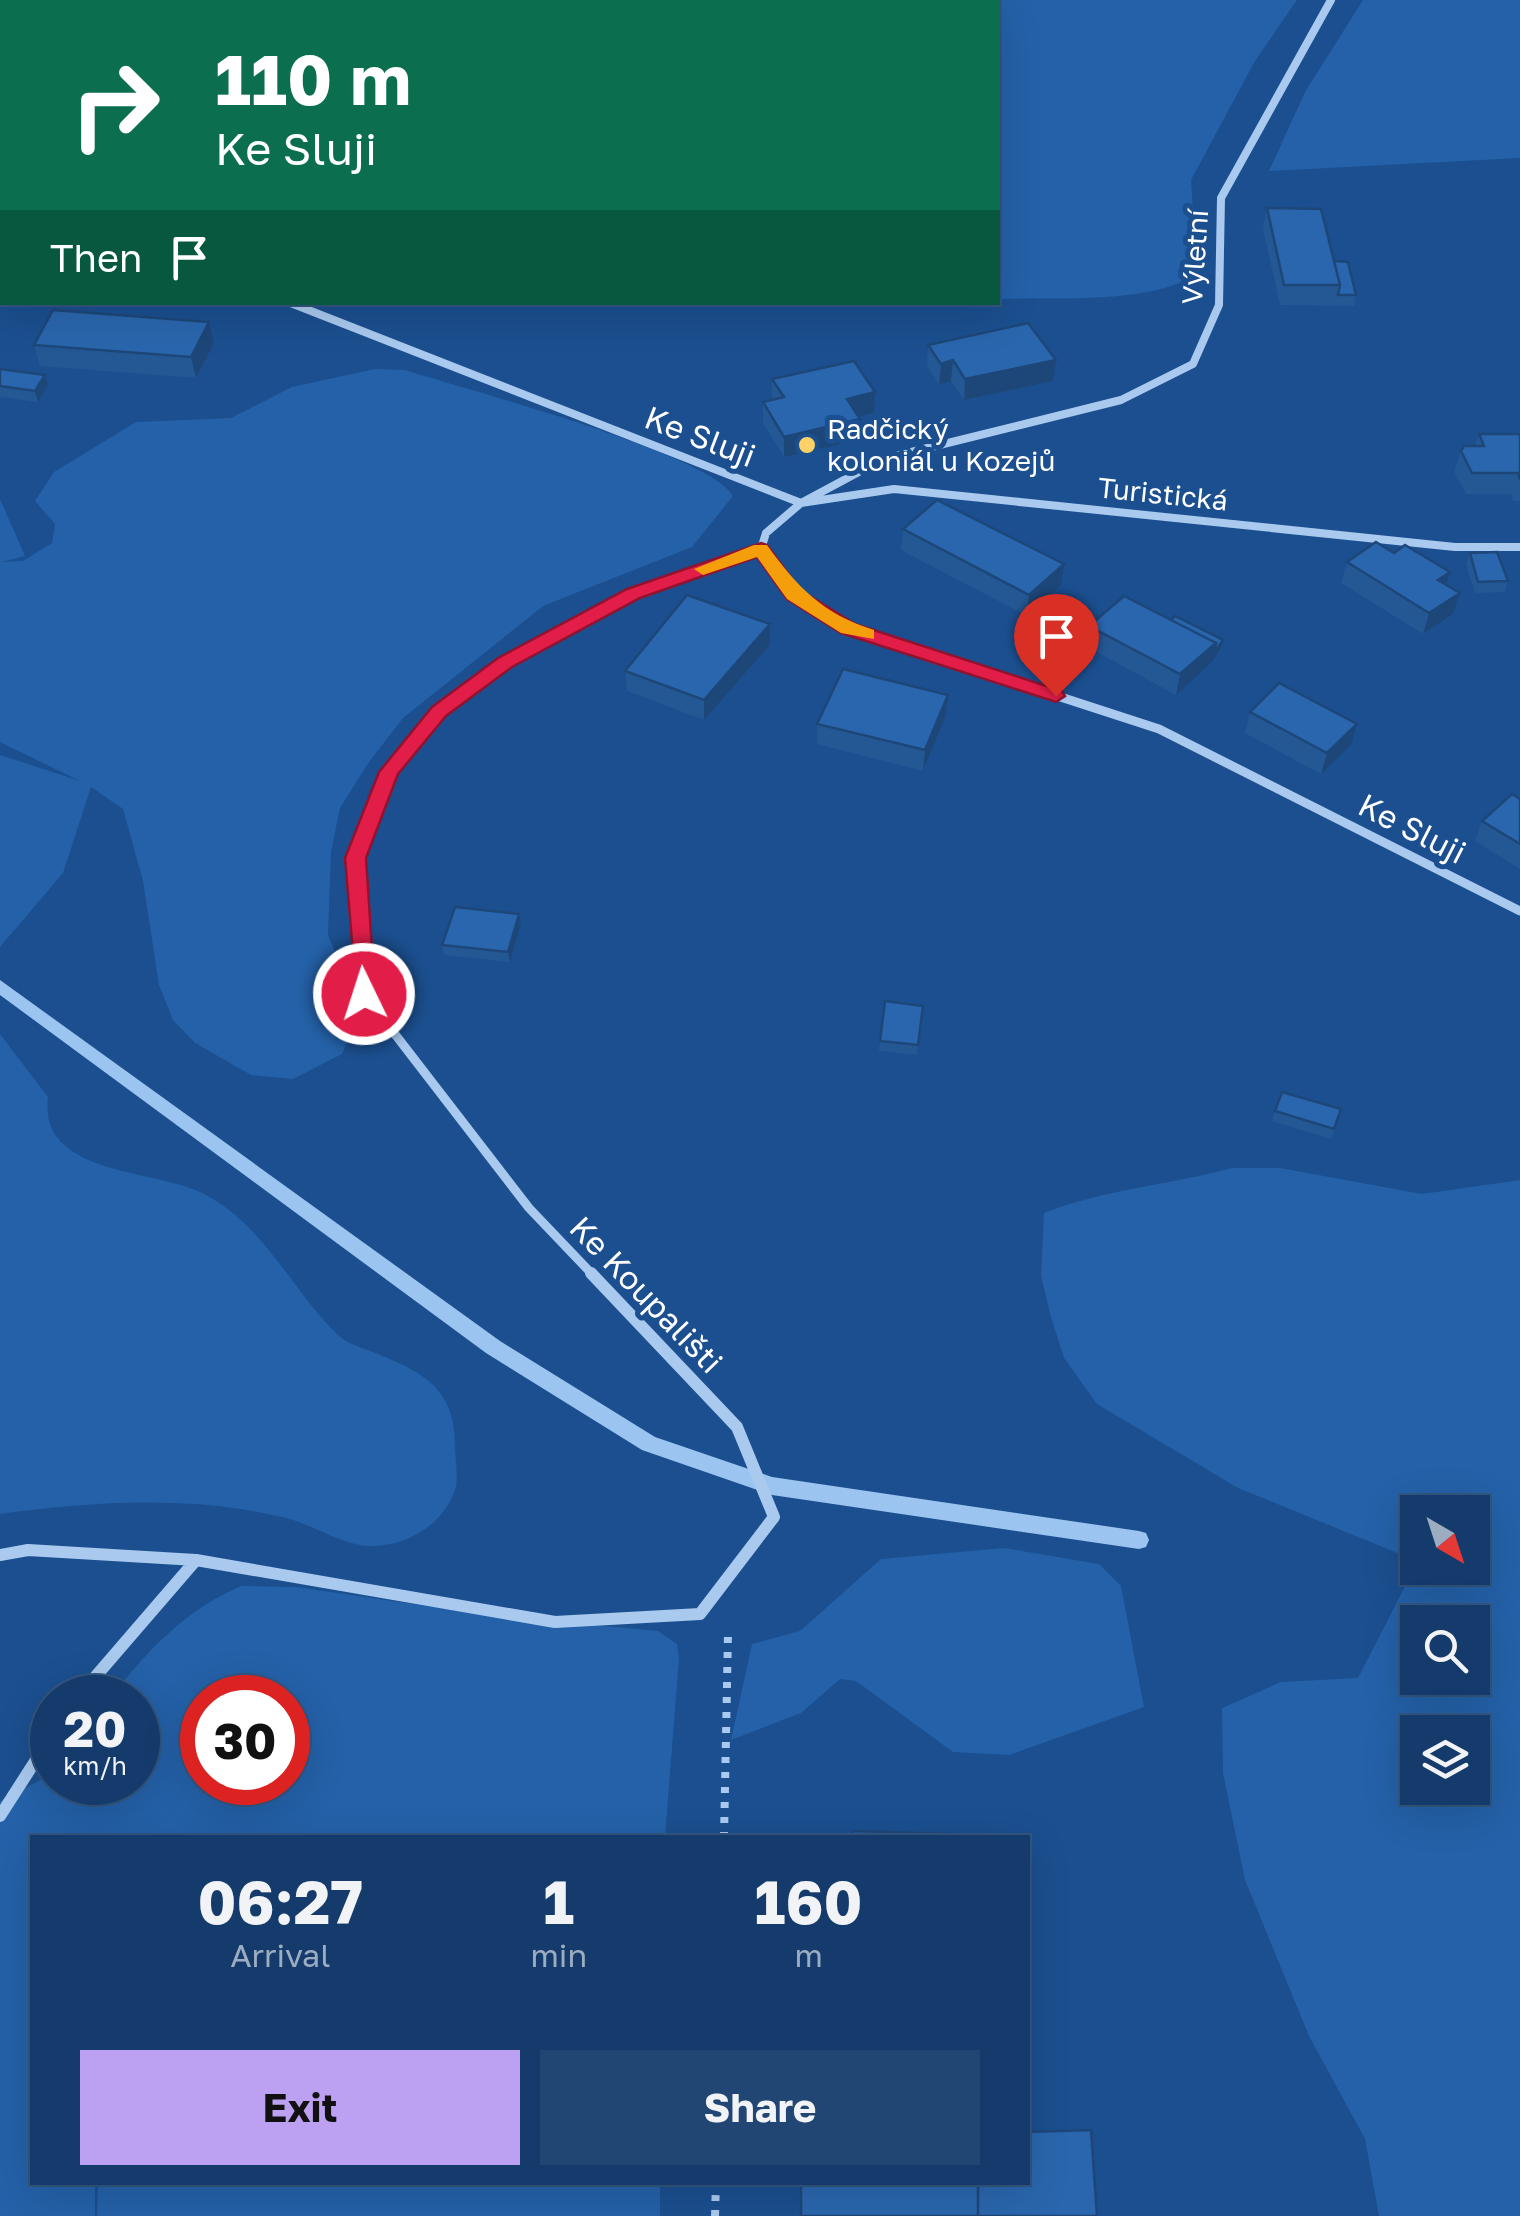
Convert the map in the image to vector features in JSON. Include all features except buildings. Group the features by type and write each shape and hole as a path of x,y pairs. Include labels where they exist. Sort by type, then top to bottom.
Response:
{"street":[{"name":"Výletní","path":"801,503 883,459 1121,400 1193,364 1219,305 1222,198 1331,0"},
{"name":"Ke Sluji","path":"296,305 801,503"},
{"name":"Turistická","path":"801,503 894,490 1455,547 1520,547"},
{"path":"761,549 766,533 801,503"},
{"name":"Ke Sluji","path":"761,549 793,595 848,628 1159,729 1520,911"},
{"name":"Ke Koupališti","path":"0,1554 28,1550 196,1560 554,1622 700,1614 730,1576 774,1517 737,1427 528,1208 364,994 356,858 389,772 439,712 505,663 634,593 761,549"},
{"path":"97,1675 196,1560"},
{"path":"0,1816 30,1769"}],"path":[{"path":"724,1835 730,1576"},
{"path":"715,2216 716,2185"}],"shaded area":[{"path":"1000,0 1297,0 1255,61 1191,180 1197,273 1156,290 1073,298 1000,299"},
{"path":"1363,0 1520,0 1520,158 1269,171 1305,92"},
{"path":"375,369 405,370 635,442 715,479 733,496 692,547 543,606 403,718 340,808 331,852 328,935 360,1009 342,1054 293,1079 251,1075 195,1043 173,1020 159,985 143,881 123,809 91,787 63,873 0,947 0,755 80,781 0,742 0,499 25,556 2,562 23,561 52,543 55,524 35,501 54,472 136,422 231,418 292,387"},
{"path":"0,1034 48,1097 50,1122 60,1141 101,1165 177,1184 221,1204 258,1238 339,1336 420,1375 442,1395 453,1425 457,1474 455,1490 433,1523 399,1542 373,1546 352,1543 286,1518 216,1506 107,1503 0,1514"},
{"path":"1232,1168 1280,1168 1422,1194 1520,1180 1520,2216 1379,2216 1365,2139 1309,2036 1245,1880 1223,1773 1222,1708 1281,1682 1358,1678 1406,1585 1490,1585 1490,1495 1400,1495 1400,1554 1238,1488 1097,1404 1064,1358 1041,1276 1044,1213 1090,1198"},
{"path":"1004,1548 1099,1564 1121,1586 1144,1707 1009,1755 953,1752 856,1681 840,1679 801,1713 731,1740 752,1644 800,1631 881,1559"},
{"path":"241,1586 296,1587 496,1616 658,1631 677,1644 679,1659 665,1835 30,1835 30,2185 95,2185 95,2216 0,2216 0,1801 30,1785 30,1805 160,1805 160,1675 129,1675 185,1619"},
{"path":"98,2185 660,2185 660,2216 97,2216"}],"waterway":[{"path":"0,986 493,1347 649,1444 772,1486 1139,1540"}],"slow traffic":[{"path":"703,569 761,549 793,595 867,635"}],"place":[{"name":"Radčický koloniál u Kozejů","path":"807,445"}],"route":[{"path":"364,994 356,858 389,772 439,712 505,663 634,593 761,549 793,595 848,628 1056,696"}]}
